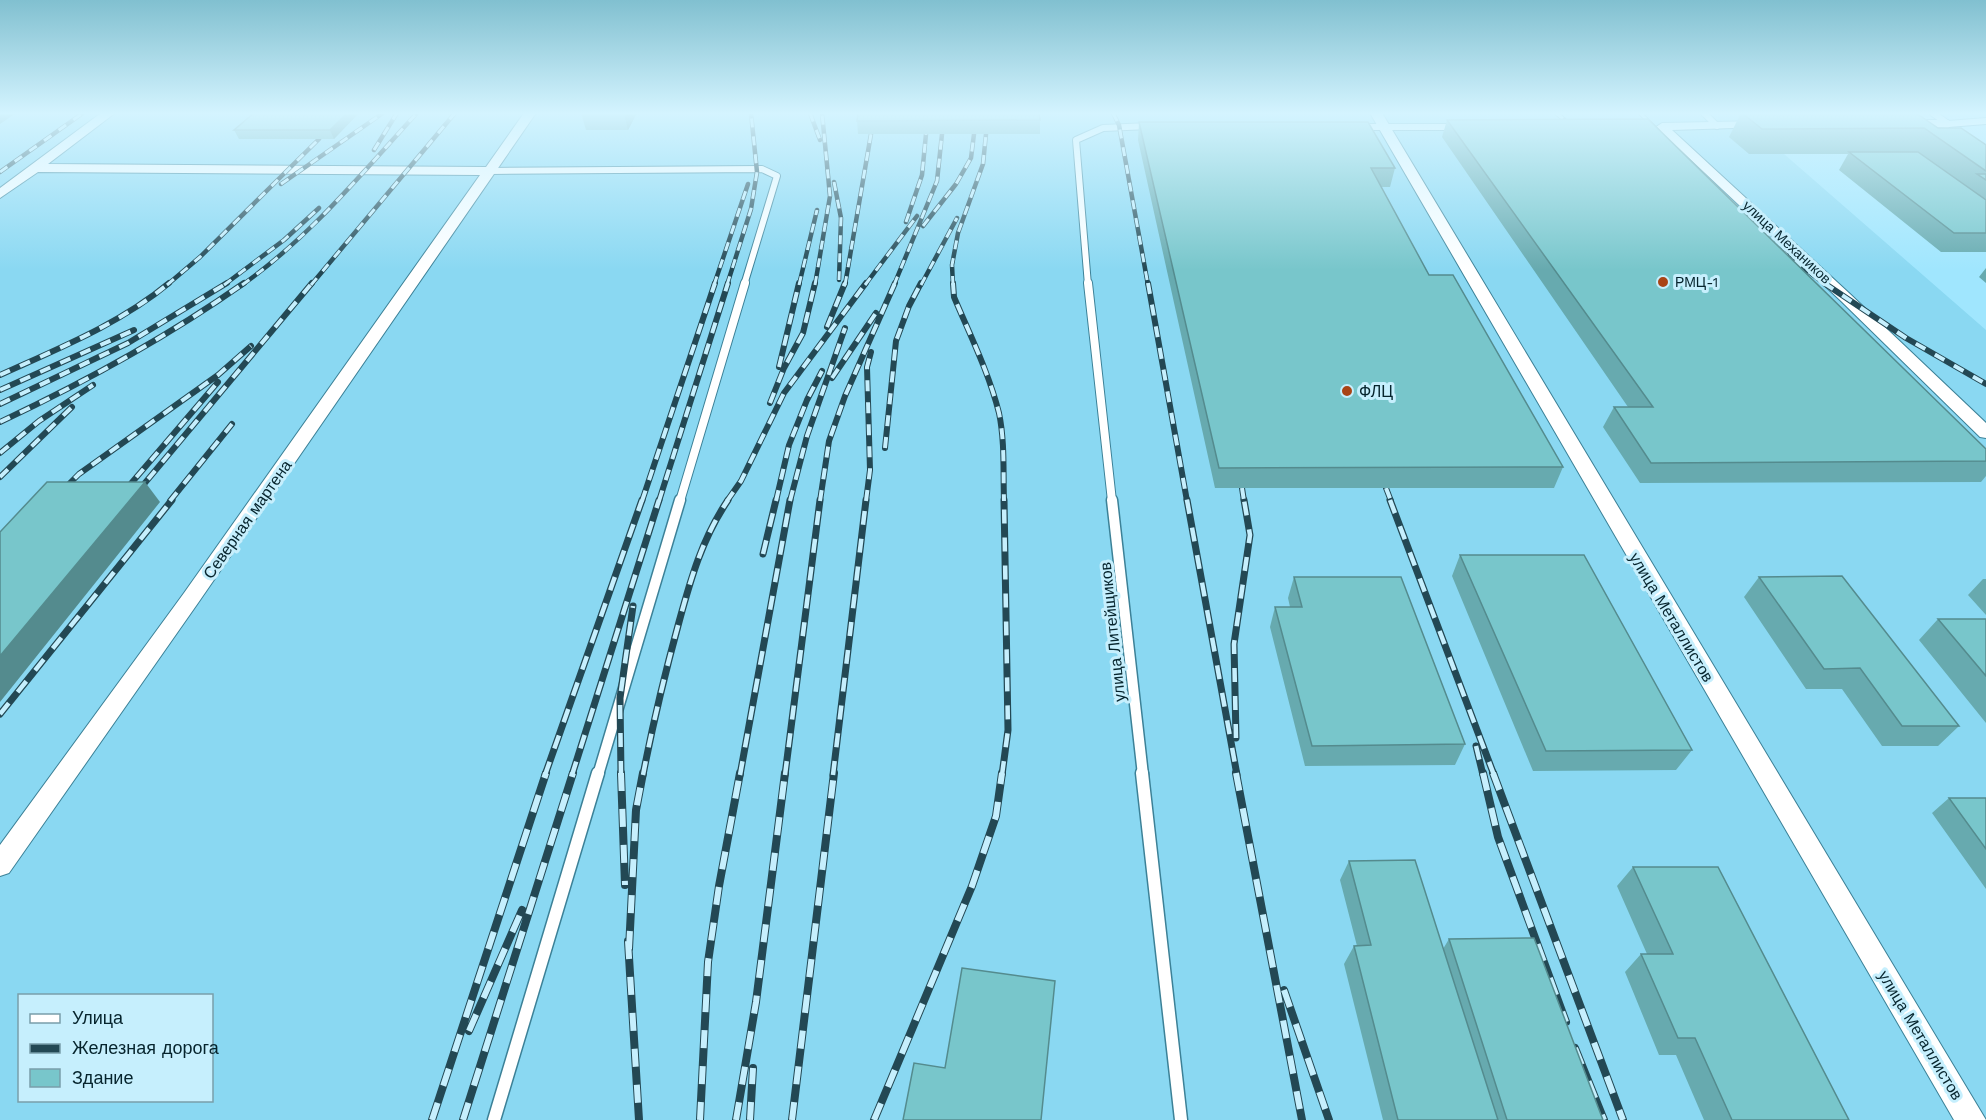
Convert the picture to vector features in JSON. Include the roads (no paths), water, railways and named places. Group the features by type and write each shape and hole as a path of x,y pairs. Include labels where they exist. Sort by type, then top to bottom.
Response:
{"street":[{"path":"0,194 39,165"},
{"name":"Северная мартена","path":"0,865 191,598 494,165"},
{"name":"улица Металлистов","path":"1406,165 1624,537 1971,1120"},
{"name":"улица Механиков","path":"1700,165 1845,297 1986,433"},
{"path":"35,168 490,171"}],"lane":[{"name":"улица Литейщиков","path":"1078,165 1087,276 1181,1120"},
{"path":"490,171 762,169 777,176 494,1120"}],"railway":[{"path":"0,172 9,165"},
{"path":"167,285 200,257 293,165"},
{"path":"281,184 308,165"},
{"path":"242,285 312,226 370,165"},
{"path":"311,285 411,165"},
{"path":"727,285 751,209 756,165"},
{"path":"815,285 830,196 827,165"},
{"path":"845,285 866,165"},
{"path":"906,222 922,175 923,165"},
{"path":"894,285 937,181 939,165"},
{"path":"923,226 956,184 967,165"},
{"path":"953,285 952,265 958,233 983,165"},
{"path":"1126,165 1148,285"},
{"path":"834,182 841,218 839,280"},
{"path":"714,285 748,184"},
{"path":"225,284 284,240 319,208"},
{"path":"799,285 817,210"},
{"path":"865,285 917,216"},
{"path":"921,285 957,218"},
{"path":"1780,250 1826,285"},
{"path":"0,375 109,323 150,298 169,283"},
{"path":"0,422 125,358 244,283"},
{"path":"134,496 312,283"},
{"path":"642,501 715,283"},
{"path":"659,501 728,283"},
{"path":"779,367 799,283"},
{"path":"770,403 784,368 803,333 815,283"},
{"path":"827,327 845,283"},
{"path":"727,501 741,481 784,393 866,283"},
{"path":"820,501 829,441 845,396 895,283"},
{"path":"885,448 896,341 909,306 921,283"},
{"path":"953,283 954,297 985,369 999,413 1003,446 1004,501"},
{"path":"1148,283 1187,501"},
{"path":"1824,283 1906,338 1986,384"},
{"path":"0,404 128,343 225,284"},
{"path":"832,378 876,313"},
{"path":"790,501 807,436 845,328"},
{"path":"0,390 134,330"},
{"path":"59,494 79,474 218,375 251,346"},
{"path":"866,501 870,470 867,367 871,352"},
{"path":"776,501 789,445 807,400 822,371"},
{"path":"122,494 218,382"},
{"path":"0,453 39,421 93,385"},
{"path":"0,477 72,407"},
{"path":"170,501 232,424"},
{"path":"1242,488 1244,501"},
{"path":"1386,488 1391,501"},
{"path":"0,714 172,500"},
{"path":"545,775 642,500"},
{"path":"572,775 659,500"},
{"path":"643,775 664,679 688,590 704,544 728,500"},
{"path":"763,554 776,500"},
{"path":"740,775 790,500"},
{"path":"785,775 820,500"},
{"path":"833,775 866,500"},
{"path":"1002,775 1008,730 1004,500"},
{"path":"1187,500 1237,775"},
{"path":"1236,738 1234,644 1250,535 1244,500"},
{"path":"1390,500 1494,775"},
{"path":"621,775 620,698 633,606"},
{"path":"1476,746 1483,775"},
{"path":"432,1120 546,773"},
{"path":"463,1120 573,773"},
{"path":"621,773 625,885"},
{"path":"629,949 636,810 643,773"},
{"path":"700,1120 708,962 719,886 740,773"},
{"path":"736,1120 756,1002 785,773"},
{"path":"792,1120 834,773"},
{"path":"874,1120 972,886 996,816 1002,773"},
{"path":"1236,773 1302,1120"},
{"path":"1483,773 1498,837 1566,1022"},
{"path":"1493,773 1623,1120"},
{"path":"469,1031 522,910"},
{"path":"628,941 639,1120"},
{"path":"1284,990 1329,1120"},
{"path":"1575,1048 1604,1120"},
{"path":"750,1120 753,1068"}],"place":[{"name":"РМЦ-1","path":"1663,282"},
{"name":"ФЛЦ","path":"1347,391"}]}
